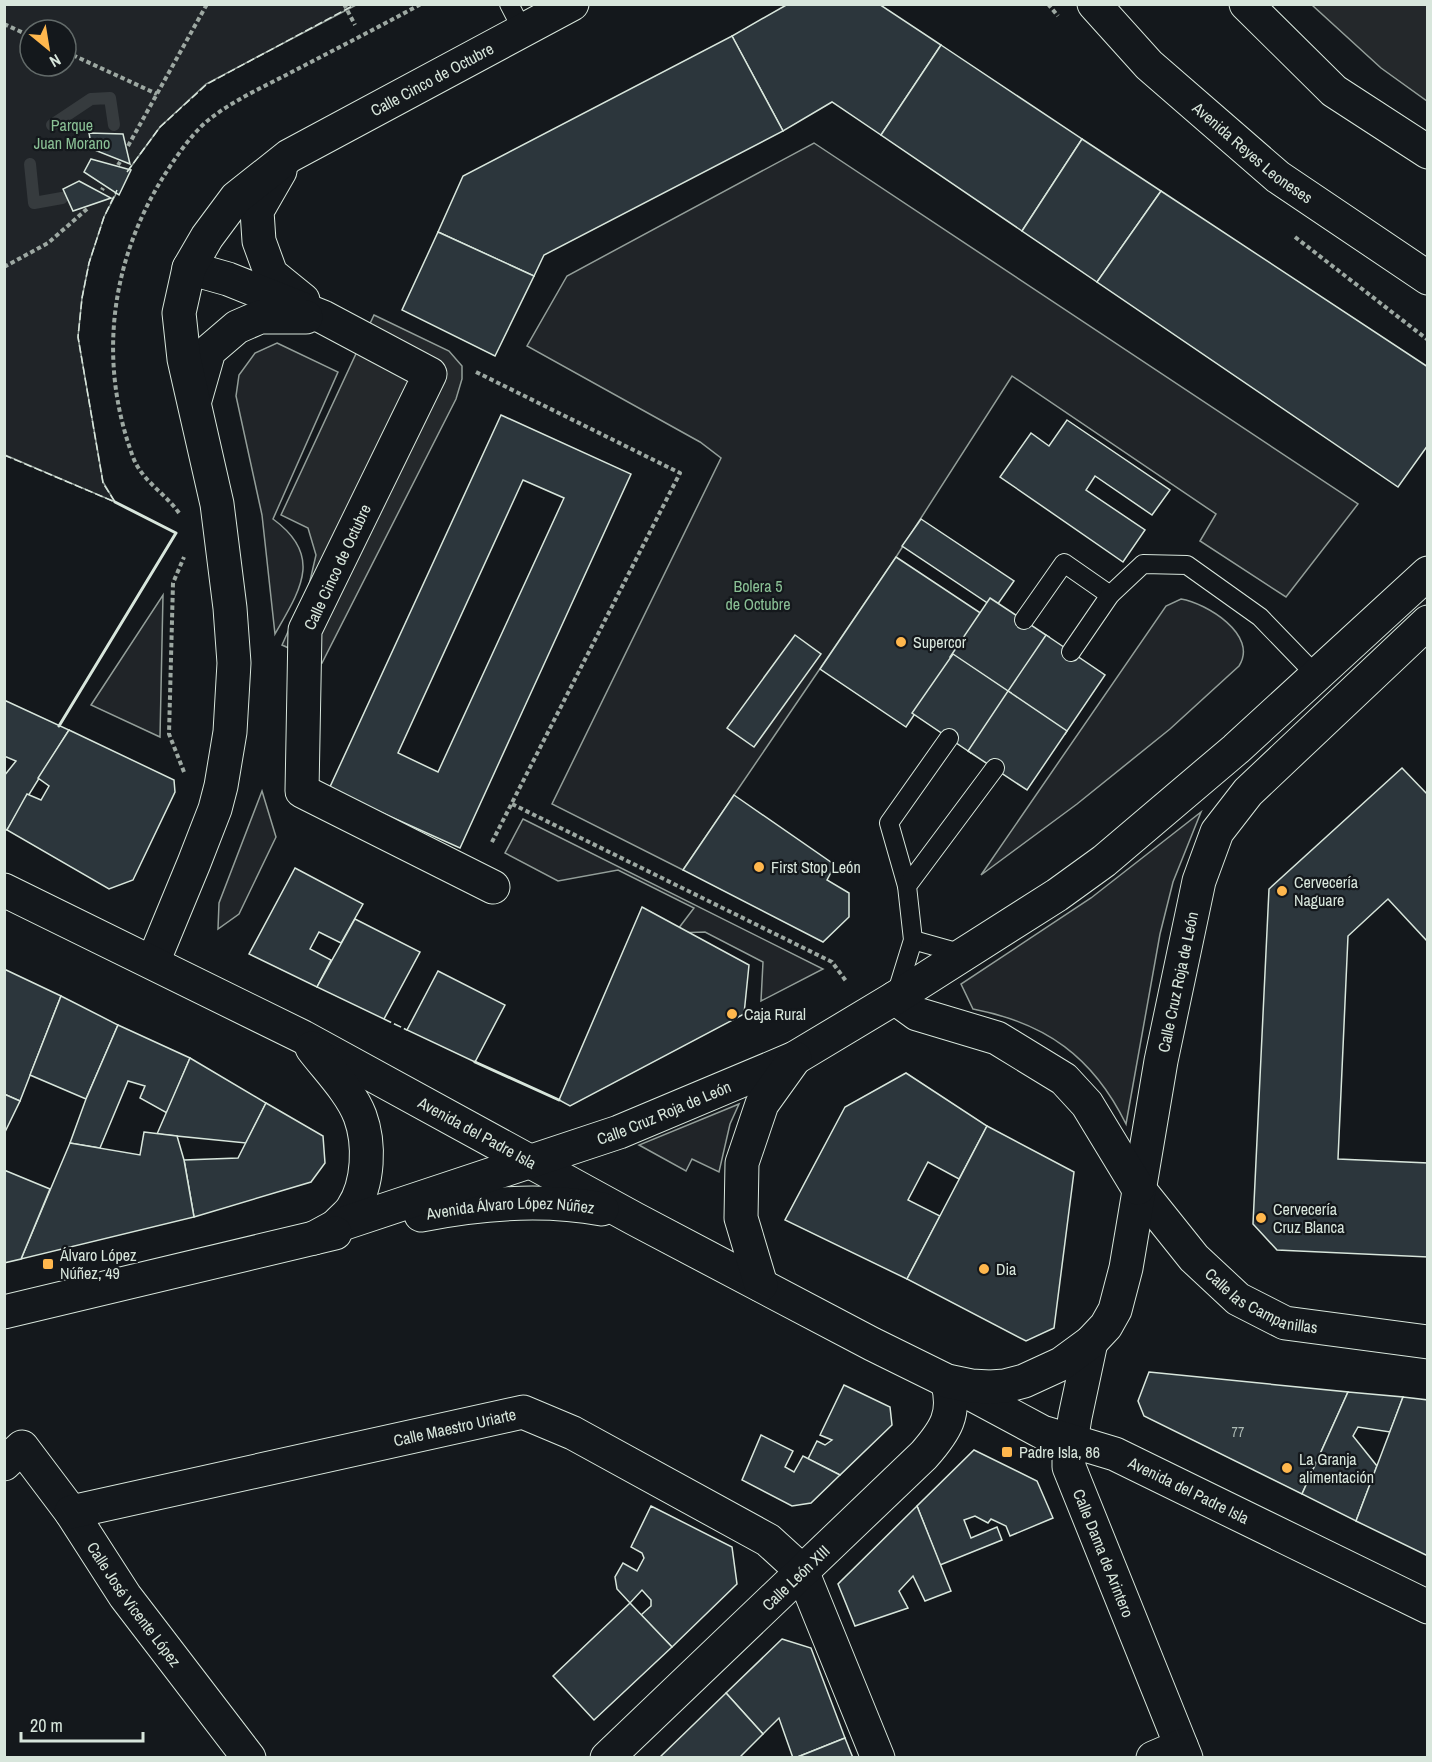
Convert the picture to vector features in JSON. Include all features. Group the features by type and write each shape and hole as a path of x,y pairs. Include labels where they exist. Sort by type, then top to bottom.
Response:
{"street":[{"name":"Calle Cinco de Octubre","path":"153,962 215,809 230,732 234,663 230,608 217,504 184,359 179,313 189,268 207,237 236,198 289,156 516,18 572,4"},
{"name":"Avenida Reyes Leoneses","path":"1094,4 1149,65 1278,177 1428,278"},
{"path":"1246,4 1335,91 1428,152"},
{"name":"Calle Cinco de Octubre","path":"289,156 257,211 259,241 271,274 323,317"},
{"name":"Calle Cinco de Octubre","path":"189,268 228,279 323,317 430,374 305,630 302,791 493,887"},
{"name":"Calle Cinco de Octubre","path":"194,405 209,351 237,327 260,317 323,317"},
{"name":"Calle Cruz Roja de León","path":"530,1161 619,1132 795,1058 1057,896 1104,861 1236,749 1428,573"},
{"name":"Calle Cruz Roja de León","path":"1024,1381 1061,1364 1091,1342 1106,1326 1115,1310 1126,1268 1161,1061 1199,881 1217,832 1248,792 1428,622"},
{"name":"Avenida del Padre Isla","path":"4,890 303,1037 635,1219 1042,1432 1115,1454 1428,1607"},
{"name":"Calle las Campanillas","path":"895,998 917,1014 997,1038 1064,1079 1087,1104 1138,1188 1194,1258 1238,1299 1285,1323 1428,1342"},
{"path":"303,1037 342,1086 360,1115 366,1148 363,1185 352,1209 325,1232"},
{"name":"Calle Cruz Roja de León","path":"761,1285 741,1218 742,1163 762,1104 795,1058"},
{"name":"Avenida Álvaro López Núñez","path":"325,1232 530,1161"},
{"name":"Avenida Álvaro López Núñez","path":"4,1312 325,1232 452,1209 514,1202 572,1203 613,1211 635,1219"},
{"name":"Calle Dama de Arintero","path":"1091,1342 1069,1455 1072,1477 1173,1754"},
{"name":"Avenida del Padre Isla","path":"947,1381 990,1388 1024,1381"},
{"name":"Calle León XIII","path":"607,1758 924,1455 944,1430 952,1406 947,1381"},
{"name":"Calle Maestro Uriarte","path":"71,1512 523,1412 573,1433 768,1540 802,1571"},
{"name":"Calle José Vicente López","path":"13,1455 71,1512 125,1596 249,1758"},
{"path":"802,1571 878,1758"}],"lane":[{"path":"1024,620 1064,563 1110,595"},
{"path":"1071,652 1110,595 1143,564 1187,565 1260,617 1316,675"},
{"path":"895,998 913,940 907,886 889,823 949,738"},
{"path":"907,886 994,768"},
{"path":"913,940 963,954"}],"path":[{"path":"128,146 207,4"},
{"path":"344,4 355,25"},
{"path":"4,24 18,30"},
{"path":"78,58 157,94"},
{"path":"4,267 48,243 87,208"},
{"path":"476,372 680,474 489,847"},
{"path":"512,804 832,962 846,981"}],"green space":[{"name":"Parque Juan Morano","path":"4,5 356,5 206,84 160,127 130,168 104,217 89,263 78,337 103,482 115,502 5,455"},
{"name":"Bolera 5 de Octubre","path":"814,143 1358,504 1286,597 1200,541 1216,514 1012,376 896,557 683,870 552,804 721,458 700,442 527,346 567,276"},
{"path":"277,343 338,372 273,519 289,533 298,546 303,560 299,588 275,634 262,515 236,396 239,375 255,353"},
{"path":"163,595 160,737 91,705"},
{"path":"1181,599 1216,614 1236,632 1242,643 1243,654 1239,666 1170,729 1077,804 981,875 1166,606"},
{"path":"262,791 276,837 239,914 218,929 219,903"},
{"path":"1201,812 1173,882 1160,934 1126,1124 1113,1100 1082,1062 1045,1034 1023,1023 973,1009 961,984 1091,898"},
{"path":"523,819 823,969 761,1001 763,962 705,932 675,933 694,908 618,870 558,881 505,853"},
{"path":"739,1104 730,1124 719,1172 692,1159 686,1171 639,1145"}],"shaded area":[{"path":"1312,5 1427,5 1427,101 1381,68"},
{"path":"374,315 449,351 462,366 462,379 456,399 322,663 282,645 309,585 316,555 308,528 281,515"}],"building":[{"path":"788,4 879,4 941,45 881,135 832,102 783,131 732,36"},
{"path":"732,36 783,131 544,255 534,276 438,232 463,176"},
{"path":"941,45 1082,139 1022,231 881,135"},
{"path":"89,133 123,134 130,164 92,149"},
{"path":"1082,139 1161,191 1097,282 1022,231"},
{"path":"91,159 131,170 119,195 84,172"},
{"path":"79,181 111,198 73,211 63,189"},
{"path":"1161,191 1428,367 1428,445 1398,487 1097,282"},
{"path":"438,232 534,276 495,356 402,310"},
{"path":"501,415 631,474 460,848 329,789","holes":["523,480 564,498 438,772 398,753"]},
{"path":"1067,420 1170,490 1152,515 1095,476 1086,490 1145,530 1123,562 1000,477 1031,433 1049,446"},
{"path":"921,519 1014,581 995,608 902,546"},
{"name":"Supercor","path":"896,557 982,614 906,727 820,669"},
{"path":"990,598 1049,637 1009,696 950,657"},
{"path":"795,635 821,654 754,747 727,728"},
{"path":"1046,635 1105,675 1065,734 1006,694"},
{"path":"953,654 1011,693 971,753 912,713"},
{"path":"1008,691 1067,731 1027,790 968,751"},
{"path":"4,700 69,730 7,830 4,828 4,776 16,761 4,756"},
{"path":"69,730 174,780 175,792 133,880 109,889 7,830 27,794 41,800 49,786 38,778"},
{"path":"1402,768 1428,795 1428,942 1388,899 1348,936 1338,1159 1428,1163 1428,1257 1277,1250 1253,1224 1269,889"},
{"name":"First Stop León","path":"734,795 835,865 827,880 849,893 849,917 823,942 683,870"},
{"path":"295,868 363,904 341,943 319,932 310,949 331,960 317,987 249,954"},
{"path":"642,907 749,965 744,1014 570,1106 559,1100"},
{"path":"355,919 420,952 384,1019 317,987"},
{"path":"4,969 61,996 20,1101 4,1094"},
{"path":"438,971 505,1005 475,1062 407,1030"},
{"path":"61,996 118,1025 86,1099 30,1075"},
{"path":"118,1025 190,1058 167,1113 140,1098 145,1086 128,1081 100,1148 70,1143 86,1099"},
{"path":"190,1058 266,1103 246,1143 157,1134"},
{"path":"906,1073 987,1126 959,1179 928,1162 908,1200 940,1216 907,1279 785,1220 845,1107"},
{"path":"4,1094 20,1101 4,1134"},
{"path":"266,1103 323,1136 325,1163 311,1182 194,1217 184,1160 238,1158"},
{"path":"987,1126 1074,1172 1054,1328 1026,1341 907,1279"},
{"path":"144,1132 177,1136 184,1160 194,1217 21,1259 70,1143 140,1155"},
{"path":"4,1170 50,1189 21,1259 4,1263"},
{"path":"1149,1372 1348,1392 1302,1494 1144,1416 1138,1401"},
{"path":"844,1385 890,1407 892,1425 840,1475 808,1459 817,1441 825,1445 832,1440 820,1435"},
{"path":"1348,1392 1403,1397 1390,1432 1358,1427 1353,1436 1377,1466 1356,1521 1302,1494"},
{"path":"1403,1397 1428,1400 1428,1556 1356,1521"},
{"path":"761,1435 793,1451 785,1467 794,1472 803,1456 840,1475 811,1503 792,1506 742,1480"},
{"path":"974,1450 1037,1481 1053,1518 1010,1536 1006,1526 991,1519 988,1523 975,1516 964,1520 971,1538 997,1527 1002,1540 940,1565 917,1506"},
{"path":"651,1506 732,1547 737,1584 672,1647 641,1615 651,1606 651,1600 642,1590 630,1603 617,1589 615,1577 623,1563 637,1571 644,1558 642,1553 631,1547"},
{"path":"917,1506 951,1591 925,1601 913,1576 899,1591 908,1608 855,1626 838,1584"},
{"path":"630,1603 672,1647 594,1720 553,1676"},
{"path":"782,1639 811,1648 845,1738 795,1758 793,1758 779,1718 763,1734 726,1693"},
{"path":"726,1693 763,1734 739,1758 659,1758"},
{"path":"845,1738 853,1758 795,1758"}],"waterway":[{"path":"52,125 91,99 110,98 114,125"},
{"path":"30,164 34,203 62,198"}],"fence":[{"path":"127,172 160,127 207,84 356,4"},
{"path":"4,455 115,502 103,483 78,337 89,263 104,217 117,190"},
{"path":"384,1019 407,1030"}],"wall":[{"path":"59,726 176,533 115,502"},
{"path":"475,1062 559,1100"}],"place":[{"name":"Supercor","path":"901,642"},
{"name":"First Stop León","path":"759,867"},
{"name":"Cervecería Naguare","path":"1282,891"},
{"name":"Caja Rural","path":"732,1014"},
{"name":"Cervecería Cruz Blanca","path":"1261,1218"},
{"name":"Álvaro López Núñez, 49","path":"48,1264"},
{"name":"Dia","path":"984,1269"},
{"name":"Padre Isla, 86","path":"1007,1452"},
{"name":"La Granja alimentación","path":"1287,1468"}]}
